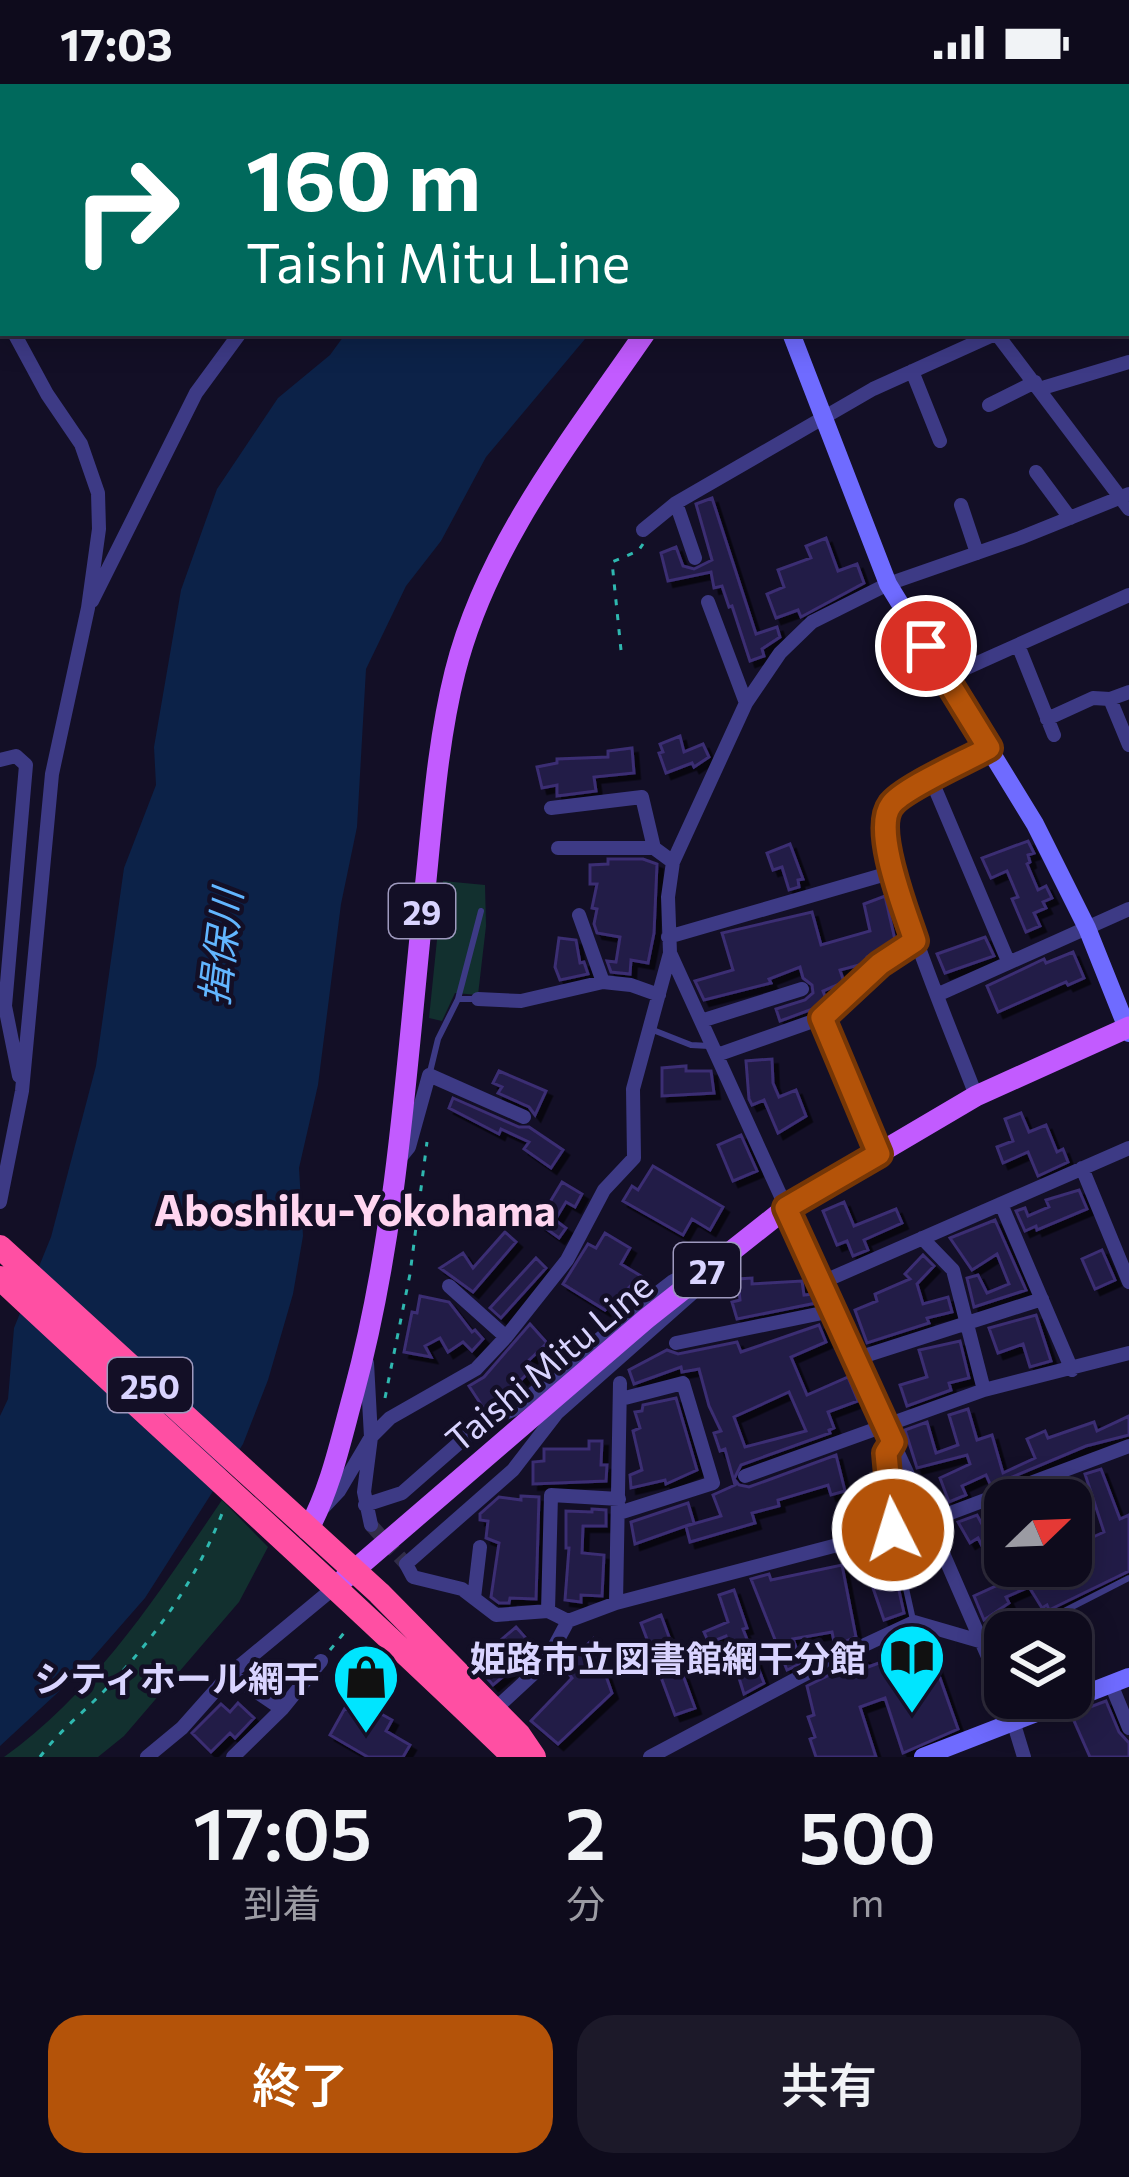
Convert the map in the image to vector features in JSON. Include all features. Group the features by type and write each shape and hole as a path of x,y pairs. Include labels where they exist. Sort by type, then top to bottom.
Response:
{"highway":[{"name":"250","path":"1,1248 309,1521 344,1579"},
{"name":"250","path":"0,1278 289,1548 344,1579 534,1757"},
{"name":"250","path":"487,1716 514,1757"}],"main road":[{"name":"29","path":"309,1521 367,1344 386,1247 433,808 455,671 494,568 531,500 643,336"},
{"name":"Taishi Mitu Line","path":"344,1579 646,1318 786,1208 976,1096 1128,1029"}],"street":[{"path":"0,1202 22,1090 52,774 88,608 99,529 98,493 81,444 16,336"},
{"path":"88,608 196,393 238,336"},
{"path":"792,336 888,584 1035,824 1088,928 1128,1029"},
{"path":"644,530 676,502 824,417 989,336"},
{"path":"309,1521 339,1491 375,1432 390,1418 476,1370 506,1337 567,1260 604,1190 634,1158 633,1088 669,945 673,862 746,703 780,652 812,622 888,584 1126,500 998,336"},
{"path":"988,405 1037,386 1129,362"},
{"path":"912,371 940,441"},
{"path":"1036,472 1070,518"},
{"path":"676,502 695,558"},
{"path":"961,505 977,553"},
{"path":"944,678 1129,595"},
{"path":"708,602 746,703"},
{"path":"1018,645 1054,735"},
{"path":"1047,719 1093,698 1111,699 1129,692"},
{"path":"1111,699 1129,746"},
{"path":"976,1096 915,941 893,872 884,821 892,803 989,748"},
{"path":"0,760 16,756 26,765 5,951 5,1006 22,1090"},
{"path":"932,779 1008,961"},
{"path":"551,808 642,797 654,848"},
{"path":"558,848 654,848 673,862"},
{"path":"0,860 18,855"},
{"path":"669,945 893,872"},
{"path":"939,994 1129,909"},
{"path":"579,915 603,982"},
{"path":"714,1050 822,1018 880,964 915,941"},
{"path":"669,945 984,1645"},
{"path":"478,999 521,1000 603,982 632,985 659,995"},
{"path":"701,1021 802,989"},
{"path":"822,1018 879,1154"},
{"path":"395,1163 409,1147 429,1075 524,1118"},
{"path":"820,1283 1129,1148"},
{"path":"1082,1168 1129,1282"},
{"path":"1001,1204 1072,1370"},
{"path":"922,1238 952,1270 984,1390"},
{"path":"365,1505 402,1493 483,1421 513,1410 542,1389 673,1281 724,1257"},
{"path":"568,1622 548,1611 496,1615 462,1589 413,1576 406,1564 513,1470 557,1413 689,1298 724,1257"},
{"path":"449,1286 506,1337"},
{"path":"855,1359 1042,1299"},
{"path":"676,1343 832,1311"},
{"path":"367,1344 375,1432 365,1505 370,1525"},
{"path":"745,1476 984,1390 1129,1353"},
{"path":"548,1611 551,1496 619,1506 713,1483 682,1383 621,1391 619,1506 616,1603"},
{"path":"487,1716 546,1662 568,1622 616,1603 929,1521 1129,1446"},
{"path":"474,1598 480,1546"},
{"path":"147,1757 182,1728 230,1674 344,1579"},
{"path":"650,1757 914,1622 984,1647"},
{"path":"233,1757 321,1661"},
{"path":"230,1674 281,1709"},
{"path":"927,1756 1120,1681 1129,1728"},
{"path":"1015,1721 1024,1757"}],"lane":[{"path":"429,1075 438,1039 458,999 481,911"},
{"path":"458,999 478,999"},
{"path":"650,1029 714,1050"},
{"path":"893,1442 886,1453 893,1530 914,1622"},
{"path":"1064,1611 1129,1578"}],"path":[{"path":"621,650 612,562 638,551 644,530"},
{"path":"375,1432 410,1274 428,1131"},
{"path":"40,1756 108,1687 164,1620 195,1577 224,1507"},
{"path":"321,1661 344,1633"}],"green space":[{"path":"443,881 485,885 486,926 478,995 455,993 442,1021 429,1018"},
{"path":"222,1500 268,1547 239,1602 124,1736 98,1757 4,1757 97,1671 150,1605"}],"water":[{"name":"揖保川","path":"344,336 587,336 486,457 441,541 406,586 366,669 357,827 341,904 318,1085 299,1168 303,1236 293,1294 243,1444 145,1598 81,1671 0,1746 0,1416 8,1399 14,1328 51,1237 96,1066 124,868 156,785 154,747 181,590 217,489 278,398 330,355"}],"building":[{"path":"712,498 756,634 777,627 780,637 762,649 764,656 750,661 732,606 722,586 714,588 711,572 668,581 661,553 676,547 683,566 694,569 712,560 696,504"},
{"path":"826,538 838,571 857,564 864,583 801,617 798,610 776,618 767,594 784,587 778,570 811,558 806,546"},
{"path":"680,736 684,752 703,744 709,757 694,767 692,763 666,773 660,744"},
{"path":"632,748 634,773 594,777 596,791 557,796 557,785 542,788 537,767 557,763 557,759 608,757 608,751"},
{"path":"1028,841 1034,853 1028,855 1027,864 1038,890 1046,886 1052,898 1043,902 1046,908 1034,913 1040,926 1026,932 1007,871 991,878 982,858"},
{"path":"790,844 803,879 798,880 799,887 789,890 782,867 773,870 767,853"},
{"path":"608,859 657,864 648,963 631,960 630,974 611,972 607,961 616,962 620,937 597,933 594,924 597,884 590,884 590,865 608,864"},
{"path":"885,896 895,940 863,964 840,970 844,982 823,991 826,999 818,1007 780,1021 776,1009 813,993 800,967 769,979 771,983 704,1000 695,981 733,970 722,933 812,912 821,945 870,931 864,904"},
{"path":"985,937 994,956 945,973 937,954"},
{"path":"559,938 576,940 580,963 584,962 588,974 560,980 555,967"},
{"path":"1073,952 1084,978 998,1012 987,986 1044,959 1046,963"},
{"path":"772,1059 779,1097 796,1090 806,1116 778,1133 764,1100 752,1105 749,1099 746,1061"},
{"path":"686,1066 686,1071 711,1071 714,1093 662,1096 662,1068"},
{"path":"499,1071 546,1091 535,1115 529,1107 498,1093 502,1087 493,1083"},
{"path":"453,1098 529,1127 563,1150 551,1168 524,1149 529,1142 501,1129 499,1134 449,1108"},
{"path":"1021,1113 1029,1132 1046,1125 1057,1152 1063,1149 1068,1162 1038,1176 1028,1152 1003,1163 997,1147 1013,1141 1005,1119"},
{"path":"741,1135 757,1171 733,1181 718,1145"},
{"path":"653,1166 723,1207 710,1230 692,1219 683,1235 623,1201 632,1186 638,1190"},
{"path":"562,1182 582,1194 575,1207 566,1202 555,1220 566,1228 559,1238 534,1220"},
{"path":"1079,1190 1087,1209 1025,1231 1016,1211 1025,1208 1028,1216 1049,1207 1046,1200"},
{"path":"844,1202 854,1226 896,1209 902,1223 864,1240 868,1250 853,1256 847,1241 837,1245 823,1211"},
{"path":"995,1220 1026,1290 974,1307 967,1278 978,1275 987,1293 1009,1284 997,1254 972,1270 950,1238"},
{"path":"505,1232 516,1242 473,1292 440,1268 463,1253 473,1268"},
{"path":"605,1233 630,1248 621,1264 641,1276 605,1310 563,1284 588,1244 596,1248"},
{"path":"1102,1250 1115,1280 1095,1289 1082,1259"},
{"path":"923,1255 934,1266 917,1284 923,1304 948,1297 952,1312 867,1343 855,1310 877,1301 875,1294 910,1279 905,1274"},
{"path":"536,1258 546,1268 501,1318 490,1308"},
{"path":"752,1278 752,1284 802,1281 804,1295 813,1294 816,1303 737,1319 732,1302 740,1300 738,1279"},
{"path":"420,1296 449,1302 483,1339 472,1351 463,1342 448,1352 440,1338 425,1346 431,1357 404,1352"},
{"path":"1036,1315 1051,1361 1030,1367 1023,1344 998,1353 989,1328"},
{"path":"530,1324 547,1343 524,1365 530,1371 484,1409 469,1386 484,1377"},
{"path":"819,1325 826,1342 791,1357 807,1395 848,1377 858,1401 828,1412 834,1428 830,1433 741,1465 734,1479 749,1487 836,1455 845,1491 831,1495 828,1485 778,1500 779,1506 752,1513 755,1523 690,1542 686,1526 721,1516 713,1495 735,1485 725,1449 720,1451 714,1433 721,1431 699,1369 682,1372 681,1367 634,1384 629,1370 667,1350 678,1354 737,1342 741,1352","holes":["789,1392 806,1431 745,1447 734,1417"]},
{"path":"960,1341 969,1378 949,1383 951,1390 907,1406 900,1385 927,1377 919,1350"},
{"path":"676,1398 697,1470 666,1484 665,1480 631,1488 630,1475 642,1470 633,1431 640,1428 635,1412 642,1411 643,1405"},
{"path":"968,1409 977,1440 992,1435 1003,1473 1035,1458 1027,1439 1045,1431 1048,1438 1094,1422 1097,1431 1129,1416 1129,1435 1086,1446 1008,1479 988,1479 986,1475 962,1486 966,1495 949,1502 940,1478 970,1464 967,1455 917,1468 905,1430 927,1422 936,1453 958,1445 949,1415"},
{"path":"589,1441 602,1441 606,1481 533,1484 533,1462 544,1461 544,1449 589,1449"},
{"path":"1101,1469 1120,1519 1129,1515 1129,1571 1049,1610 1047,1605 1042,1608 1029,1587 1092,1587 1092,1538 1104,1532 1092,1495 1092,1479 1085,1474"},
{"path":"879,1486 884,1513 854,1520 848,1492"},
{"path":"521,1496 539,1497 536,1599 510,1598 509,1603 499,1603 491,1597 499,1543 486,1538 488,1521 480,1520 480,1514 499,1497 521,1500"},
{"path":"688,1503 694,1523 635,1544 631,1522"},
{"path":"606,1510 606,1526 583,1526 582,1553 604,1555 602,1596 581,1595 581,1602 565,1600 566,1511"},
{"path":"977,1515 984,1526 984,1545 978,1538 970,1543 958,1522"},
{"path":"890,1550 904,1613 884,1620 873,1588 883,1584 873,1557"},
{"path":"842,1565 856,1637 835,1646 832,1632 793,1639 802,1663 787,1670 751,1579 769,1574 771,1580"},
{"path":"994,1587 1029,1587 1006,1597 1009,1603 997,1611 984,1611 984,1620 974,1596"},
{"path":"734,1590 764,1683 744,1694 726,1636 709,1643 704,1632 728,1622 719,1595"},
{"path":"661,1615 695,1708 675,1715 641,1623"},
{"path":"516,1627 532,1645 493,1685 474,1663"},
{"path":"593,1639 612,1693 558,1744 531,1721 572,1678 564,1667"},
{"path":"909,1652 917,1671 935,1664 958,1729 903,1753 885,1698 860,1707 876,1757 816,1757 810,1739 815,1737 808,1717 814,1715 807,1686 864,1658 868,1667"},
{"path":"1106,1701 1129,1743 1129,1757 1090,1757 1073,1719 1092,1719 1092,1706"},
{"path":"238,1703 254,1718 235,1738 230,1733 211,1752 192,1733 221,1704 230,1712"},
{"path":"367,1706 392,1720 386,1731 410,1745 403,1757 368,1757 330,1735 345,1708 361,1717"}],"tunnel":[{"path":"371,1525 406,1564"}],"place":[{"name":"姫路市立図書館網干分館","path":"912,1716"},
{"name":"シティホール網干","path":"366,1736"}],"district":[{"name":"Aboshiku-Yokohama","path":"355,1209"}],"route":[{"path":"893,1530 886,1453 893,1442 786,1208 879,1154 822,1018 880,964 915,941 893,872 884,821 892,803 989,748 926,646"}]}
